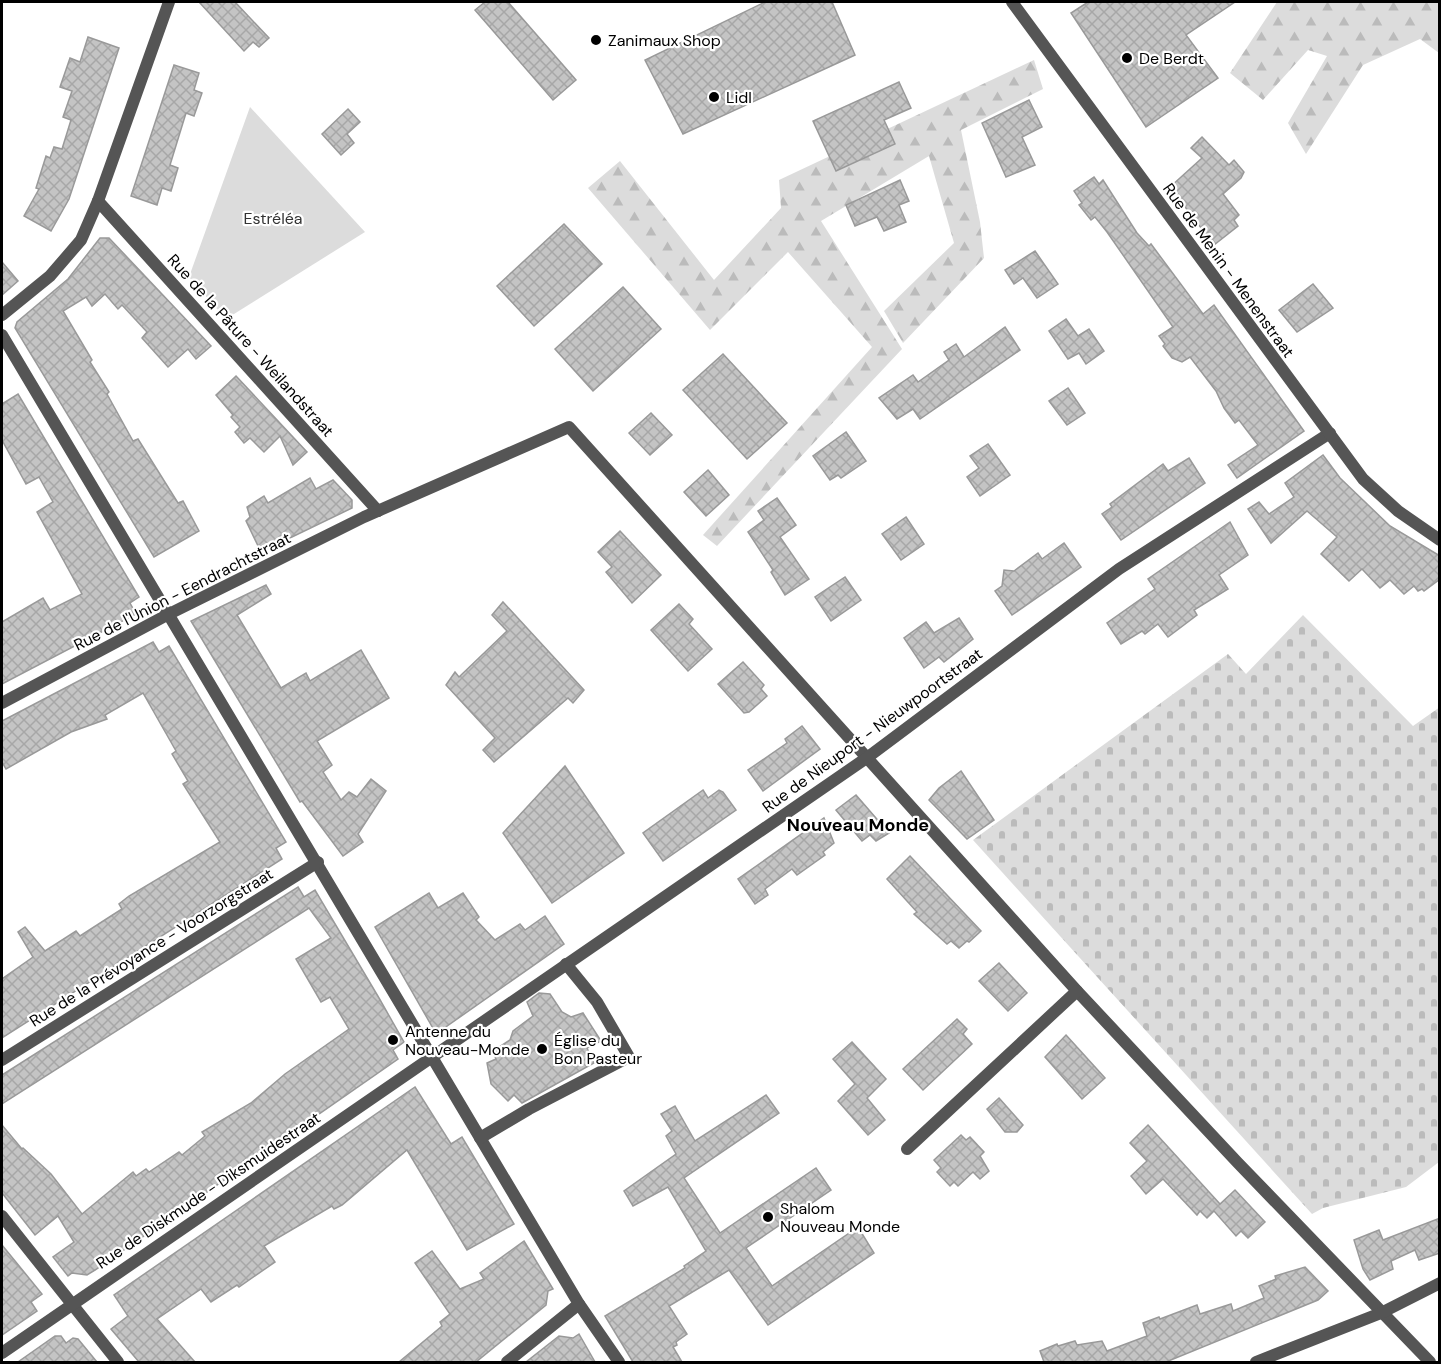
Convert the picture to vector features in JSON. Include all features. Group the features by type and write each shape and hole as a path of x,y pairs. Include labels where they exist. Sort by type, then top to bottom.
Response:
{"street":[{"path":"2,315 63,264 81,240 98,201 170,2"},
{"name":"Rue de Menin - Menenstraat","path":"1012,2 1363,479 1398,510 1440,540"},
{"name":"Rue de la Pâture - Weilandstraat","path":"98,201 378,511"},
{"path":"2,334 167,615 434,1056 579,1304 619,1362"},
{"name":"Rue de l'Union - Eendrachtstraat","path":"2,703 167,615 378,511 569,427 868,757"},
{"name":"Rue de Nieuport - Nieuwpoortstraat","path":"434,1056 868,757 1119,569 1330,433"},
{"path":"868,757 1077,991 1430,1362"},
{"name":"Rue de la Prévoyance - Voorzorgstraat","path":"2,1060 318,862"},
{"path":"480,1138 529,1109 629,1058 597,1002 566,964"},
{"path":"907,1149 1077,991"},
{"name":"Rue de Diskmude - Diksmuidestraat","path":"2,1353 434,1056"},
{"path":"2,1216 70,1305 118,1362"},
{"path":"1256,1362 1381,1312 1440,1283"},
{"path":"507,1362 579,1304"}],"green space":[{"path":"1277,2 1439,2 1439,53 1420,39 1363,65 1306,154 1288,123 1327,56 1308,50 1263,100 1230,73"},
{"path":"1034,60 1043,89 961,130 980,222 984,258 903,343 884,311 954,243 929,156 821,221 902,349 717,546 703,535 872,347 788,252 710,330 588,188 620,161 714,280 781,208 779,180"},
{"name":"Estréléa","path":"250,107 365,232 226,319 189,277"},
{"path":"1303,615 1413,726 1440,707 1439,1162 1406,1187 1323,1208 1312,1214 973,840 1228,654 1246,674"}],"building":[{"path":"199,2 235,2 269,38 259,47 253,42 244,51"},
{"path":"485,2 508,2 576,80 553,100 475,10"},
{"name":"Lidl","path":"765,2 832,2 855,55 683,134 645,60"},
{"path":"1088,2 1235,2 1186,35 1218,78 1146,127 1071,13"},
{"path":"88,37 119,48 69,199 51,231 24,216 39,189 36,188 46,156 50,158 54,147 62,149 71,120 63,117 72,91 60,87 70,58 80,62"},
{"path":"174,65 199,73 194,90 202,93 194,116 186,113 170,165 178,168 171,191 162,188 157,205 131,196"},
{"path":"899,82 911,108 884,120 895,144 836,171 813,121"},
{"path":"1029,100 1042,127 1022,137 1035,165 1006,177 982,123"},
{"path":"348,109 360,122 347,134 354,143 341,155 322,134"},
{"path":"1202,137 1229,165 1234,160 1244,172 1241,178 1223,194 1239,215 1234,220 1238,226 1214,245 1170,187 1202,158 1191,148"},
{"path":"1094,177 1099,184 1103,180 1137,233 1149,246 1151,244 1203,314 1214,305 1304,431 1237,478 1228,465 1258,445 1239,420 1235,423 1224,408 1216,391 1190,357 1182,362 1172,358 1163,346 1165,344 1159,336 1173,327 1107,232 1095,217 1091,220 1079,205 1082,203 1074,191"},
{"path":"900,180 909,201 899,205 906,222 884,231 877,217 855,226 846,205"},
{"path":"564,224 602,264 534,326 497,286"},
{"path":"100,238 109,238 211,346 196,359 188,349 168,367 142,338 147,332 122,305 118,309 105,294 92,306 86,297 63,311 92,360 90,362 109,392 107,394 133,441 138,439 178,503 183,501 199,531 154,557 15,328 17,322 68,279"},
{"path":"1035,251 1058,284 1037,298 1023,278 1014,284 1005,270"},
{"path":"2,262 18,281 2,295"},
{"path":"1313,284 1333,308 1297,332 1279,310"},
{"path":"623,287 661,329 593,391 555,349"},
{"path":"1066,319 1078,336 1089,329 1104,351 1086,364 1079,353 1068,359 1049,331"},
{"path":"1005,327 1020,350 920,419 913,409 897,419 879,398 913,375 918,382 949,360 944,352 956,344 964,357"},
{"path":"723,354 787,423 747,459 683,390"},
{"path":"236,376 307,452 293,465 280,436 264,452 250,438 244,443 235,432 240,427 216,395"},
{"path":"1068,388 1085,413 1067,425 1049,401"},
{"path":"18,394 139,597 130,603 136,614 2,684 2,622 43,598 50,610 82,594 37,512 53,502 39,477 26,484 2,440 2,404"},
{"path":"651,413 672,435 650,455 629,433"},
{"path":"846,432 866,461 841,478 838,475 830,480 813,456"},
{"path":"988,444 1010,475 980,496 967,477 979,468 970,456"},
{"path":"1323,455 1340,478 1390,526 1440,556 1440,579 1424,591 1422,589 1418,591 1414,586 1404,594 1390,580 1380,588 1362,569 1349,581 1321,554 1337,537 1307,511 1271,543 1248,509 1259,502 1269,514 1294,497 1285,483"},
{"path":"1189,458 1205,483 1121,540 1102,514 1112,507 1110,504 1163,464 1168,471"},
{"path":"708,470 729,495 706,516 684,492"},
{"path":"310,478 316,489 333,480 352,500 352,508 261,552 246,521 250,517 247,507 264,496 268,503"},
{"path":"777,498 796,525 780,537 809,579 785,595 771,572 773,570 748,532 764,520 758,511"},
{"path":"906,517 924,544 901,560 882,534"},
{"path":"1230,522 1248,555 1219,575 1228,589 1194,610 1197,615 1168,637 1158,624 1145,634 1142,631 1121,644 1107,623 1155,589 1148,579"},
{"path":"620,531 661,575 632,603 606,572 612,567 598,552"},
{"path":"1064,543 1081,567 1012,615 995,591 1002,586 1004,570 1014,571 1038,553 1042,559"},
{"path":"845,577 861,600 831,621 815,597"},
{"path":"266,585 271,594 237,615 281,688 306,673 310,681 361,650 389,698 317,741 332,765 323,772 341,800 349,792 357,797 371,779 386,791 358,834 363,842 343,856 302,801 300,802 191,621"},
{"path":"503,602 584,690 573,703 568,698 494,762 483,750 495,738 446,685 455,672 459,677 507,631 492,615"},
{"path":"679,604 693,619 689,624 712,649 688,671 651,630"},
{"path":"959,618 973,639 944,662 939,657 924,668 904,638 926,622 934,633"},
{"path":"153,642 159,652 169,646 286,842 276,848 282,859 2,1038 2,979 33,957 18,932 25,927 45,951 76,931 80,936 122,909 119,904 129,896 220,842 183,784 188,781 172,754 176,751 143,693 105,715 107,719 71,732 6,769 2,762 2,721"},
{"path":"743,662 764,685 761,689 767,696 749,712 744,713 718,684"},
{"path":"802,726 820,749 763,791 748,770 787,743 785,739"},
{"path":"565,766 624,853 552,903 503,833"},
{"path":"961,771 994,820 967,839 929,800 939,788"},
{"path":"703,790 708,798 719,790 723,792 736,810 663,861 643,833"},
{"path":"856,795 889,833 876,841 870,835 862,841 836,810"},
{"path":"824,818 834,843 823,852 825,855 797,875 792,869 765,889 768,895 755,904 738,879"},
{"path":"910,856 981,931 969,942 967,941 959,948 951,941 947,944 914,914 917,912 887,879"},
{"path":"298,887 304,897 315,890 379,998 404,1042 393,1050 398,1059 95,1270 87,1275 72,1273 68,1276 53,1257 74,1242 58,1216 35,1235 2,1193 2,1125 22,1149 51,1174 82,1214 133,1172 136,1176 146,1169 149,1172 179,1152 182,1155 205,1136 202,1132 251,1103 285,1074 349,1029 330,997 321,1002 296,959 331,938 309,908 2,1104 2,1075"},
{"path":"429,893 438,908 463,893 479,917 476,920 495,940 520,924 525,930 545,916 564,944 440,1031 434,1030 375,927"},
{"path":"999,963 1027,993 1008,1011 979,981"},
{"name":"Église du Bon Pasteur","path":"539,993 550,994 562,1012 571,1017 583,1013 601,1041 587,1048 594,1063 522,1103 514,1095 508,1101 491,1084 487,1063 496,1059 493,1051 510,1040 513,1031 533,1016 527,1002"},
{"path":"957,1019 967,1029 963,1034 972,1044 923,1090 903,1069"},
{"path":"1066,1035 1105,1078 1082,1099 1045,1057"},
{"path":"852,1042 886,1079 867,1098 885,1120 868,1135 838,1101 855,1084 833,1059"},
{"path":"415,1087 451,1144 462,1137 514,1224 467,1250 407,1150 342,1205 334,1209 332,1206 264,1246 275,1262 239,1287 237,1285 211,1302 201,1289 157,1319 195,1362 139,1362 111,1329 128,1316 114,1295"},
{"path":"766,1095 779,1113 684,1178 720,1233 816,1168 831,1190 746,1248 772,1286 858,1227 874,1253 768,1325 729,1270 669,1306 687,1334 673,1347 682,1362 633,1362 605,1316 685,1268 684,1266 706,1251 668,1187 633,1206 624,1191 676,1154 666,1136 672,1131 661,1114 675,1106 695,1141"},
{"path":"999,1098 1023,1125 1017,1132 1005,1132 987,1109"},
{"path":"1148,1125 1220,1204 1235,1190 1265,1222 1248,1238 1241,1231 1236,1236 1214,1211 1207,1218 1200,1211 1197,1215 1163,1179 1146,1194 1131,1176 1147,1161 1130,1143"},
{"path":"961,1135 966,1140 970,1137 984,1152 980,1156 989,1171 980,1179 973,1172 958,1186 954,1182 950,1186 937,1172 941,1168 934,1160"},
{"path":"1440,1218 1440,1253 1419,1260 1415,1250 1391,1261 1393,1269 1370,1280 1363,1269 1354,1240 1379,1230 1383,1240"},
{"path":"524,1241 553,1289 548,1291 546,1305 476,1362 399,1362 442,1326 440,1322 450,1314 415,1263 432,1251 460,1289 484,1279 480,1273"},
{"path":"2,1245 42,1294 31,1302 37,1311 2,1335"},
{"path":"1305,1267 1328,1291 1318,1300 1166,1362 1044,1362 1040,1351 1057,1344 1058,1346 1075,1341 1077,1345 1102,1341 1107,1351 1147,1336 1143,1323 1159,1317 1160,1319 1197,1305 1200,1314 1231,1304 1233,1311 1264,1298 1259,1286 1276,1279 1275,1276"},
{"path":"579,1334 595,1362 526,1362 559,1336 573,1338"},
{"path":"55,1336 61,1336 66,1343 73,1338 78,1339 97,1362 18,1362"}],"place":[{"name":"Zanimaux Shop","path":"596,40"},
{"name":"De Berdt","path":"1127,58"},
{"name":"Lidl","path":"714,97"},
{"name":"Antenne du Nouveau-Monde","path":"393,1040"},
{"name":"Église du Bon Pasteur","path":"542,1049"},
{"name":"Shalom Nouveau Monde","path":"768,1217"}],"district":[{"name":"Nouveau Monde","path":"858,825"}]}
